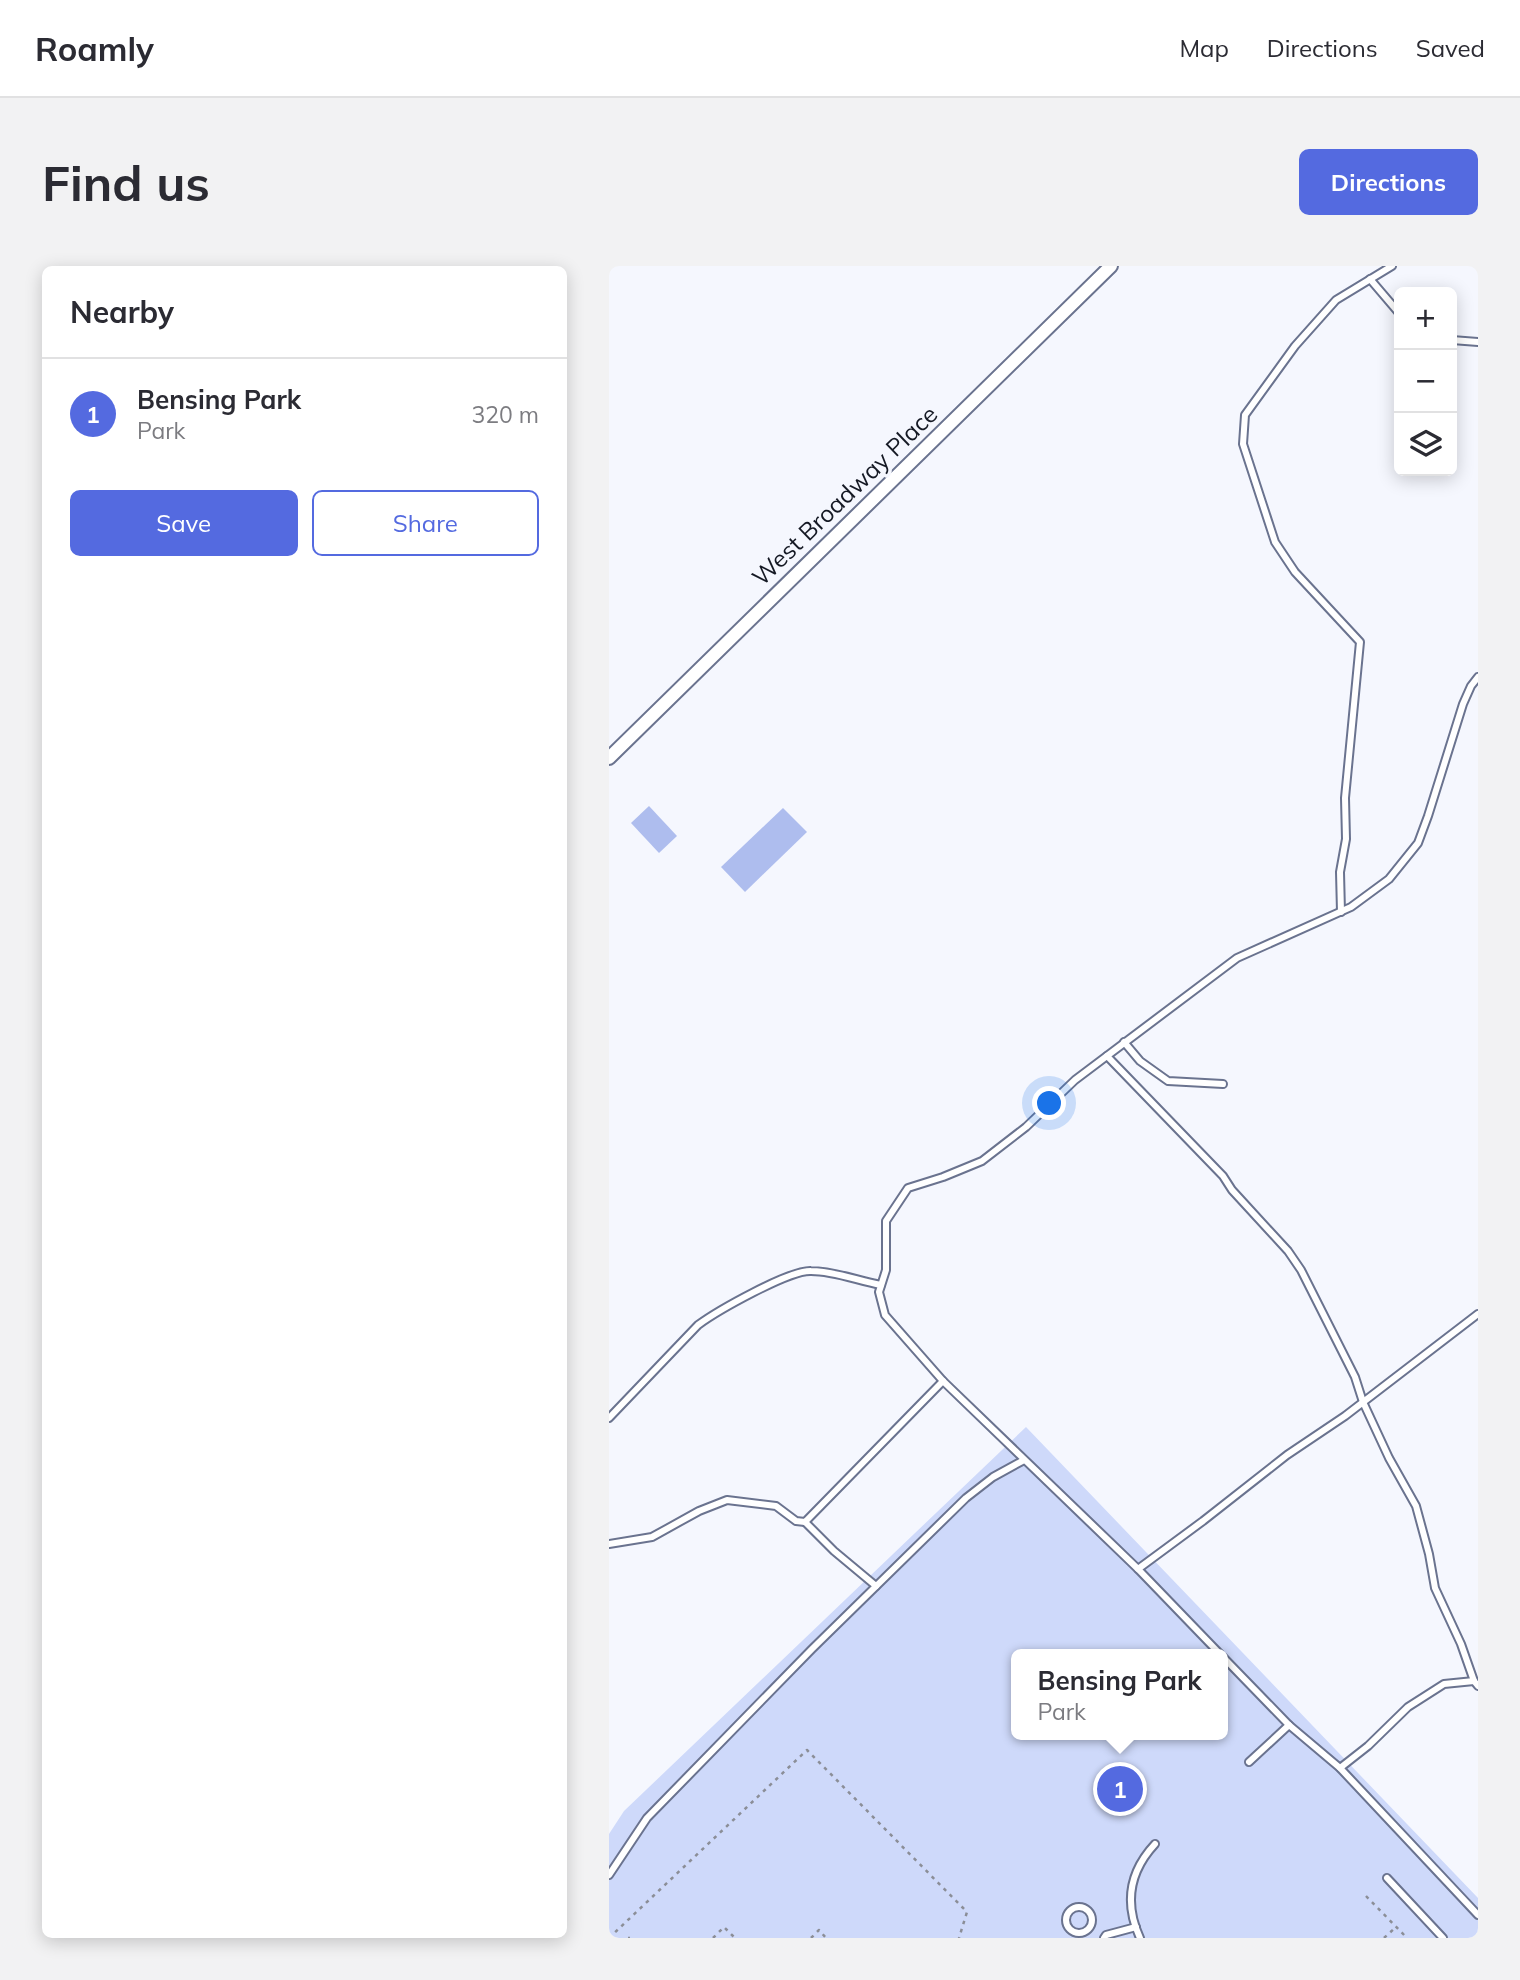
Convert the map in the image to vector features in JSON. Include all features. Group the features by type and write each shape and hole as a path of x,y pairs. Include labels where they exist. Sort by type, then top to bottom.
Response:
{"street":[{"name":"West Broadway Place","path":"609,758 1111,266"}],"lane":[{"path":"1341,912 1340,872 1346,839 1345,798 1360,642 1296,572 1275,542 1243,444 1245,415 1295,346 1336,300 1392,266"},
{"path":"1370,279 1394,307"},
{"path":"1457,340 1478,342"},
{"path":"1215,1649 1138,1569 943,1381 885,1315 879,1292 886,1270 886,1221 908,1188 982,1161 1026,1127 1075,1080 1237,958 1351,907 1389,879 1418,843 1462,704 1478,677"},
{"path":"1125,1042 1140,1061 1168,1081 1223,1084"},
{"path":"1107,1056 1223,1176 1232,1191 1288,1251 1301,1270 1349,1365 1389,1458 1416,1506 1435,1588 1476,1684 1444,1684 1408,1707 1368,1746 1340,1768"},
{"path":"609,1418 698,1325 714,1313 781,1279 808,1270 881,1285"},
{"path":"1138,1569 1478,1314"},
{"path":"805,1522 943,1381"},
{"path":"609,1875 647,1818 812,1648 966,1498 993,1477 1024,1460"},
{"path":"609,1544 652,1538 699,1511 727,1500 776,1506 796,1521 805,1522 834,1552 876,1586"},
{"path":"1228,1662 1289,1725 1340,1768 1478,1915"},
{"path":"1249,1762 1289,1725"},
{"path":"1140,1938 1131,1909 1133,1880 1137,1866 1155,1844"},
{"path":"1387,1878 1443,1938"},
{"path":"1083,1907 1092,1916 1092,1924 1083,1933 1072,1935 1066,1917 1071,1909 1083,1907"},
{"path":"1104,1938 1106,1935 1136,1927"}],"path":[{"path":"609,1938 807,1751 967,1912 960,1938"},
{"path":"1366,1896 1406,1938"},
{"path":"713,1938 724,1927 735,1938"},
{"path":"1384,1938 1396,1927"},
{"path":"811,1938 819,1930 826,1938"}],"shaded area":[{"path":"1026,1427 1478,1898 1478,1938 609,1938 609,1834 624,1811"}],"building":[{"path":"649,806 677,836 659,853 631,823"},
{"path":"783,808 807,832 745,892 721,867"}],"place":[{"name":"Bensing Park","path":"1120,1789"}]}
